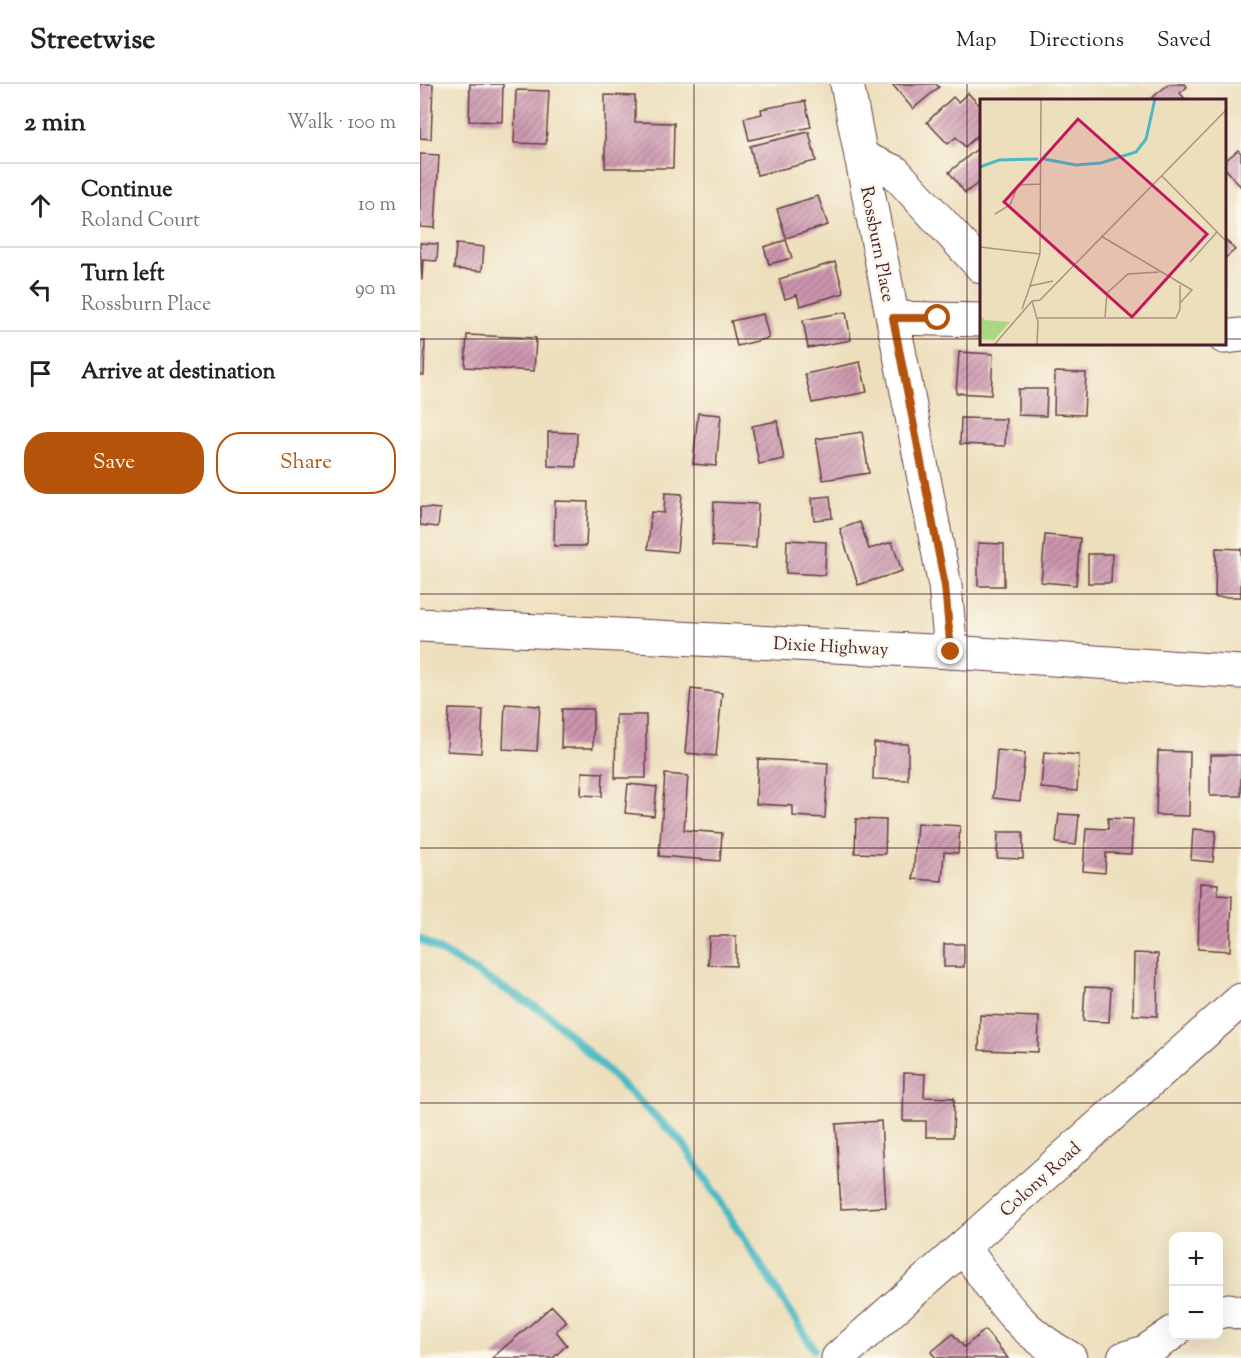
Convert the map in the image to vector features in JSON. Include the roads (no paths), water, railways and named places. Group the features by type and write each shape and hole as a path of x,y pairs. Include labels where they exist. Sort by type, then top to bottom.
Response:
{"street":[{"name":"Rossburn Place","path":"847,84 945,586 951,652"},
{"path":"861,157 895,172 980,266"},
{"path":"893,318 980,320"},
{"path":"1226,337 1241,335"},
{"name":"Dixie Highway","path":"420,626 951,652 1241,672"},
{"name":"Colony Road","path":"838,1358 1241,1000"},
{"path":"964,1247 1013,1317 1052,1348 1070,1358"},
{"path":"1223,1311 1241,1313"},
{"path":"1124,1358 1145,1352 1169,1335"}],"waterway":[{"path":"420,939 549,1015 682,1142 814,1349"}]}
